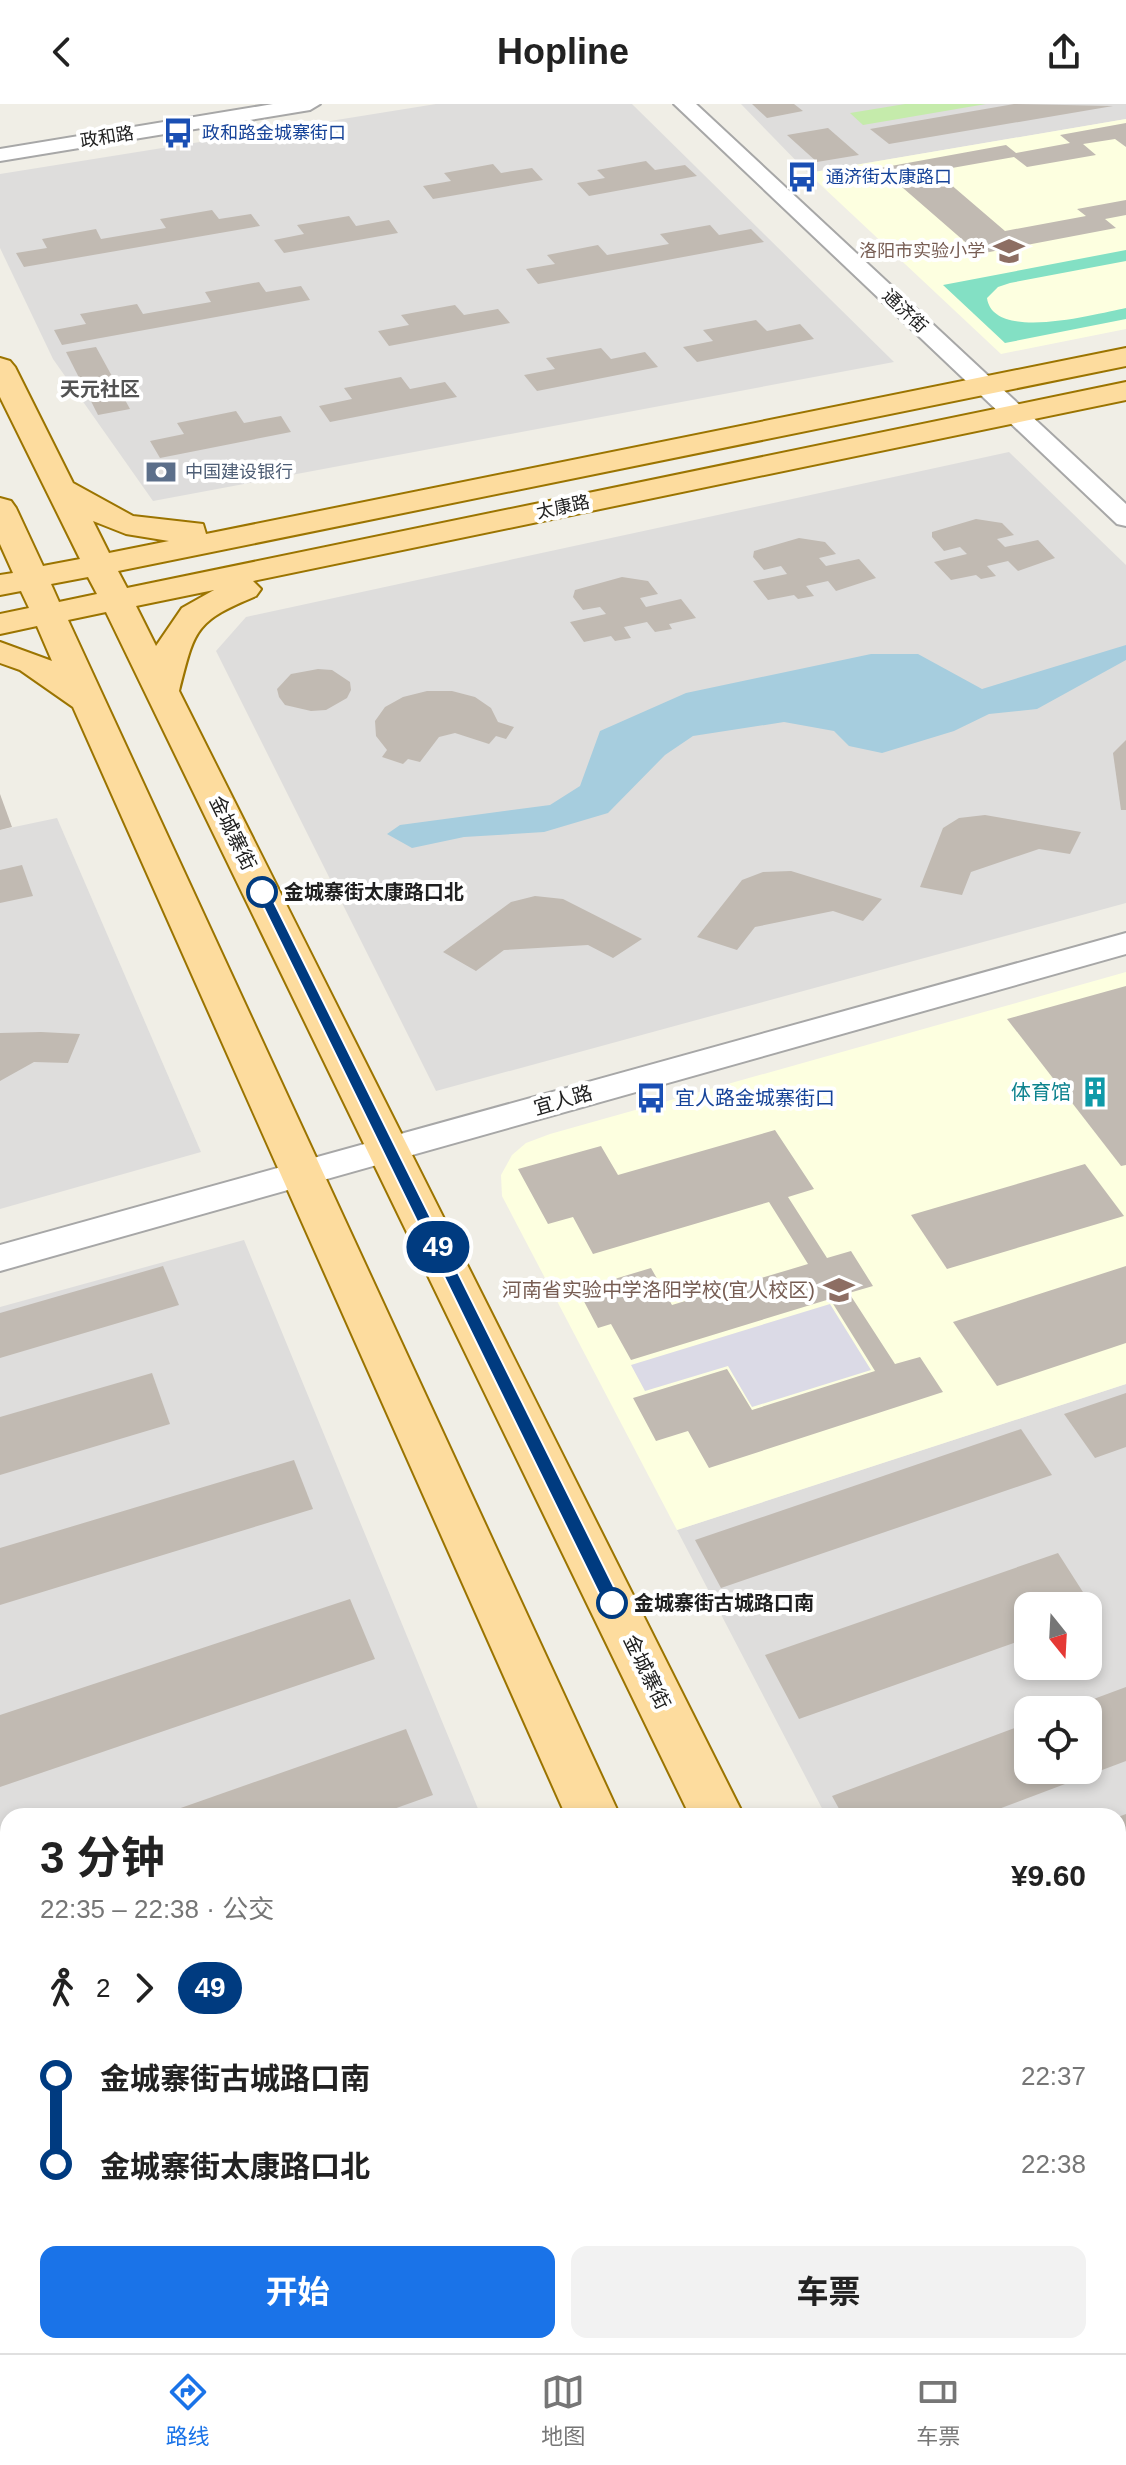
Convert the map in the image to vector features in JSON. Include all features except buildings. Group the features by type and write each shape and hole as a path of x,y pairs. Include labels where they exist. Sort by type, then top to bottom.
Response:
{"main road":[{"name":"太康路","path":"0,585 1126,357"},
{"name":"金城寨街","path":"0,367 386,1141 713,1808"},
{"name":"太康路","path":"0,624 1126,391"},
{"path":"0,506 11,513 43,514 54,507 60,487 109,520 140,529 181,531 314,521"},
{"path":"0,506 50,613 100,683 300,1166 589,1808"},
{"path":"197,545 188,555 195,571 215,579"},
{"path":"0,652 100,683 133,668 158,683 174,635 189,616 214,601 328,555"}],"street":[{"name":"政和路","path":"0,144 248,104"},
{"name":"政和路","path":"0,155 310,104"},
{"name":"通济街","path":"684,104 1024,413 1126,518"},
{"name":"通济街","path":"703,104 994,385"},
{"name":"通济街","path":"1024,413 1126,498"},
{"name":"宜人路","path":"0,1258 300,1166 1126,930"},
{"name":"宜人路","path":"386,1141 1126,943"},
{"name":"宜人路","path":"0,1243 300,1166"}],"shaded area":[{"path":"436,104 632,104 894,362 153,501 53,359 0,248 0,174"},
{"path":"741,104 1126,104 1126,119 808,173"},
{"name":"洛阳市实验小学","path":"1126,119 1126,329 1001,354 808,173"},
{"path":"1009,452 1126,565 1126,903 436,1091 216,651 246,617"},
{"path":"57,818 201,1152 0,1209 0,830"},
{"name":"河南省实验中学洛阳学校(宜人校区)","path":"1126,972 1126,1384 677,1530 502,1196 501,1175 512,1155 526,1143 550,1134"},
{"path":"244,1240 478,1808 0,1808 0,1307"},
{"path":"830,1304 871,1370 752,1407 728,1366 645,1391 631,1365"},
{"path":"1126,1384 1126,1808 822,1808 677,1530"}],"green space":[{"path":"905,104 986,104 863,125 850,113"},
{"path":"1126,250 1126,261 1010,283 998,287 987,298 994,312 1007,319 1026,322 1072,319 1126,308 1126,319 1005,343 943,285"}],"water":[{"path":"1126,645 1126,660 1037,709 989,714 954,731 882,753 849,746 834,731 784,722 693,736 665,755 608,813 544,832 464,837 412,848 387,834 400,825 550,805 580,786 600,731 686,693 871,654 918,654 982,689"}],"bus line":[{"name":"49","path":"262,892 612,1603"}],"place":[{"name":"政和路金城寨街口","path":"178,133"},
{"name":"通济街太康路口","path":"802,177"},
{"name":"洛阳市实验小学","path":"1009,251"},
{"name":"中国建设银行","path":"161,472"},
{"name":"金城寨街太康路口北","path":"262,892"},
{"name":"体育馆","path":"1095,1092"},
{"name":"宜人路金城寨街口","path":"651,1098"},
{"name":"河南省实验中学洛阳学校(宜人校区)","path":"839,1290"},
{"name":"金城寨街古城路口南","path":"612,1603"}],"district":[{"name":"天元社区","path":"100,389"}]}
